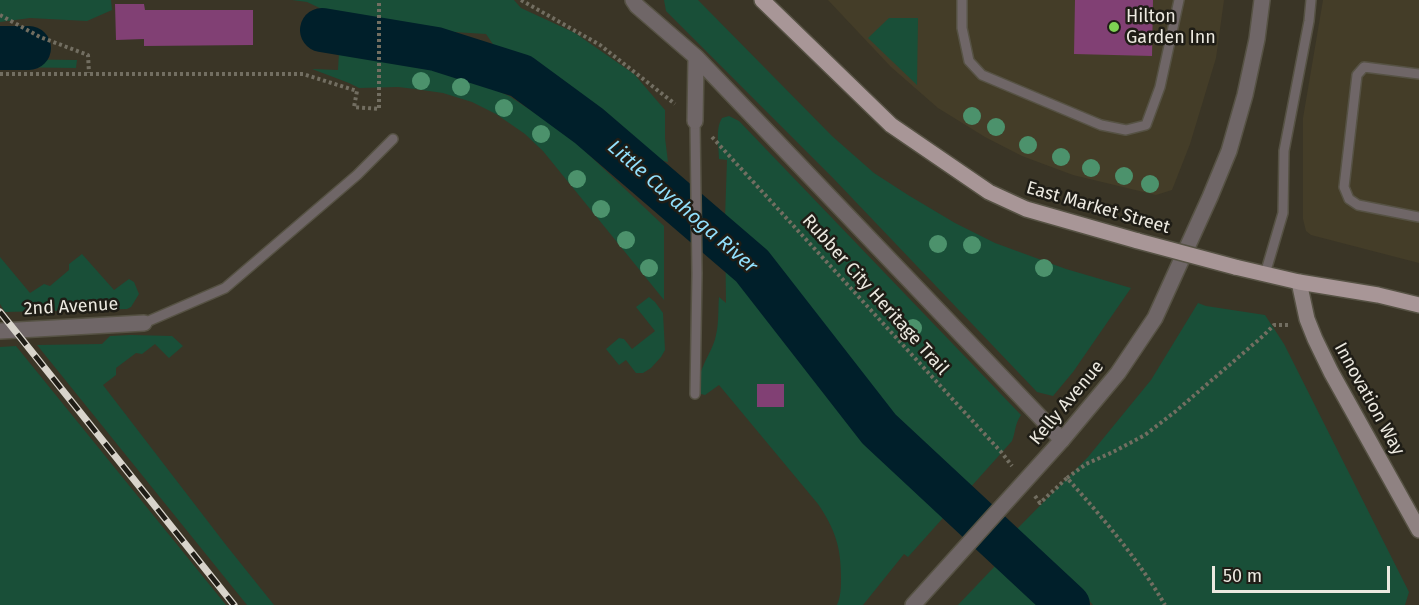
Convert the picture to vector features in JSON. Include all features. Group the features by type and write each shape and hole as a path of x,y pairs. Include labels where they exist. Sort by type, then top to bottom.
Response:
{"main road":[{"name":"East Market Street","path":"762,0 891,125 989,192 1026,209 1235,267 1419,305"},
{"name":"Innovation Way","path":"1299,282 1309,324 1330,372 1419,530"}],"street":[{"path":"633,0 696,57 1062,440"},
{"name":"Kelly Avenue","path":"913,605 1062,440 1118,373 1155,318 1210,197 1228,151 1245,95 1257,39 1262,0"},
{"path":"695,121 696,57"},
{"name":"2nd Avenue","path":"0,331 144,323"}],"lane":[{"path":"962,0 962,28 969,61 982,75 1101,125 1125,130 1146,125 1161,87 1179,0"},
{"path":"1265,274 1283,213 1284,151 1311,0"},
{"path":"1419,74 1364,67 1357,75 1344,187 1349,199 1358,205 1419,218"},
{"path":"695,121 697,274 695,394"},
{"path":"144,323 225,288 357,175 393,139"}],"path":[{"path":"0,74 303,74 357,91 354,107 380,109 379,0"},
{"name":"Rubber City Heritage Trail","path":"521,0 600,45 667,96 720,145 994,444 1040,503 1067,478"},
{"path":"0,15 40,37 88,56 89,73"},
{"path":"1165,605 1150,580 1102,516 1067,478 1086,464 1145,435 1274,325 1309,324"}],"shaded area":[{"path":"828,0 1224,0 1216,58 1190,144 1172,190 1156,195 1073,175 1022,156 985,137 938,108 891,67"},
{"path":"1323,0 1419,0 1419,263 1311,235 1306,231 1303,219 1303,118"}],"green space":[{"path":"0,0 111,0 112,10 87,21 30,18 0,22"},
{"path":"292,0 514,0 521,8 575,33 634,74 665,110 668,162 638,155 616,137 584,103 546,75 501,56 486,34 421,30 385,22 343,19 307,2"},
{"path":"664,0 698,0 832,136 874,173 908,195 955,223 995,243 1066,269 1131,288 1073,372 1053,396 1037,392 833,178 666,11"},
{"path":"889,18 918,18 917,85 868,38"},
{"path":"339,52 455,72 509,96 567,134 664,226 664,300 543,151 525,134 496,114 472,102 443,93 398,87 359,88 312,69 338,70"},
{"path":"0,59 77,60 76,68 0,67"},
{"path":"729,116 739,121 1021,415 1012,441 908,557 904,554 863,605 837,605 841,584 838,547 833,530 818,504 719,385 705,395 701,394 699,378 716,335 719,297 726,303 727,160 719,159 718,138 722,118"},
{"path":"82,254 114,290 129,279 134,282 139,294 131,307 127,309 5,312 0,304 0,257 30,293 44,284 50,286 69,270 69,264"},
{"path":"649,297 663,313 665,350 651,368 643,373 636,373 626,360 619,365 606,349 619,338 624,339 632,349 655,331 636,307"},
{"path":"1198,303 1265,315 1284,344 1409,592 1405,605 1093,605 1045,558 1013,533 1088,457 1151,380"},
{"path":"110,336 172,336 183,346 169,358 155,344 142,354 136,353 116,368 116,375 103,385 274,605 247,605 37,345 102,344"},
{"path":"16,346 226,605 0,605 0,347"},
{"path":"1005,559 1058,605 958,605 996,565"}],"building":[{"name":"Hilton Garden Inn","path":"1075,0 1153,0 1152,56 1074,54"},
{"path":"115,4 144,4 145,10 253,10 253,45 144,46 144,39 116,40"},
{"path":"757,384 784,384 784,407 757,407"}],"waterway":[{"name":"Little Cuyahoga River","path":"322,30 436,49 521,76 589,126 752,266 879,429 1068,605"},
{"name":"Little Cuyahoga River","path":"0,48 29,48"}],"railway":[{"path":"0,312 234,605"}],"place":[{"name":"Hilton Garden Inn","path":"1114,27"}]}
